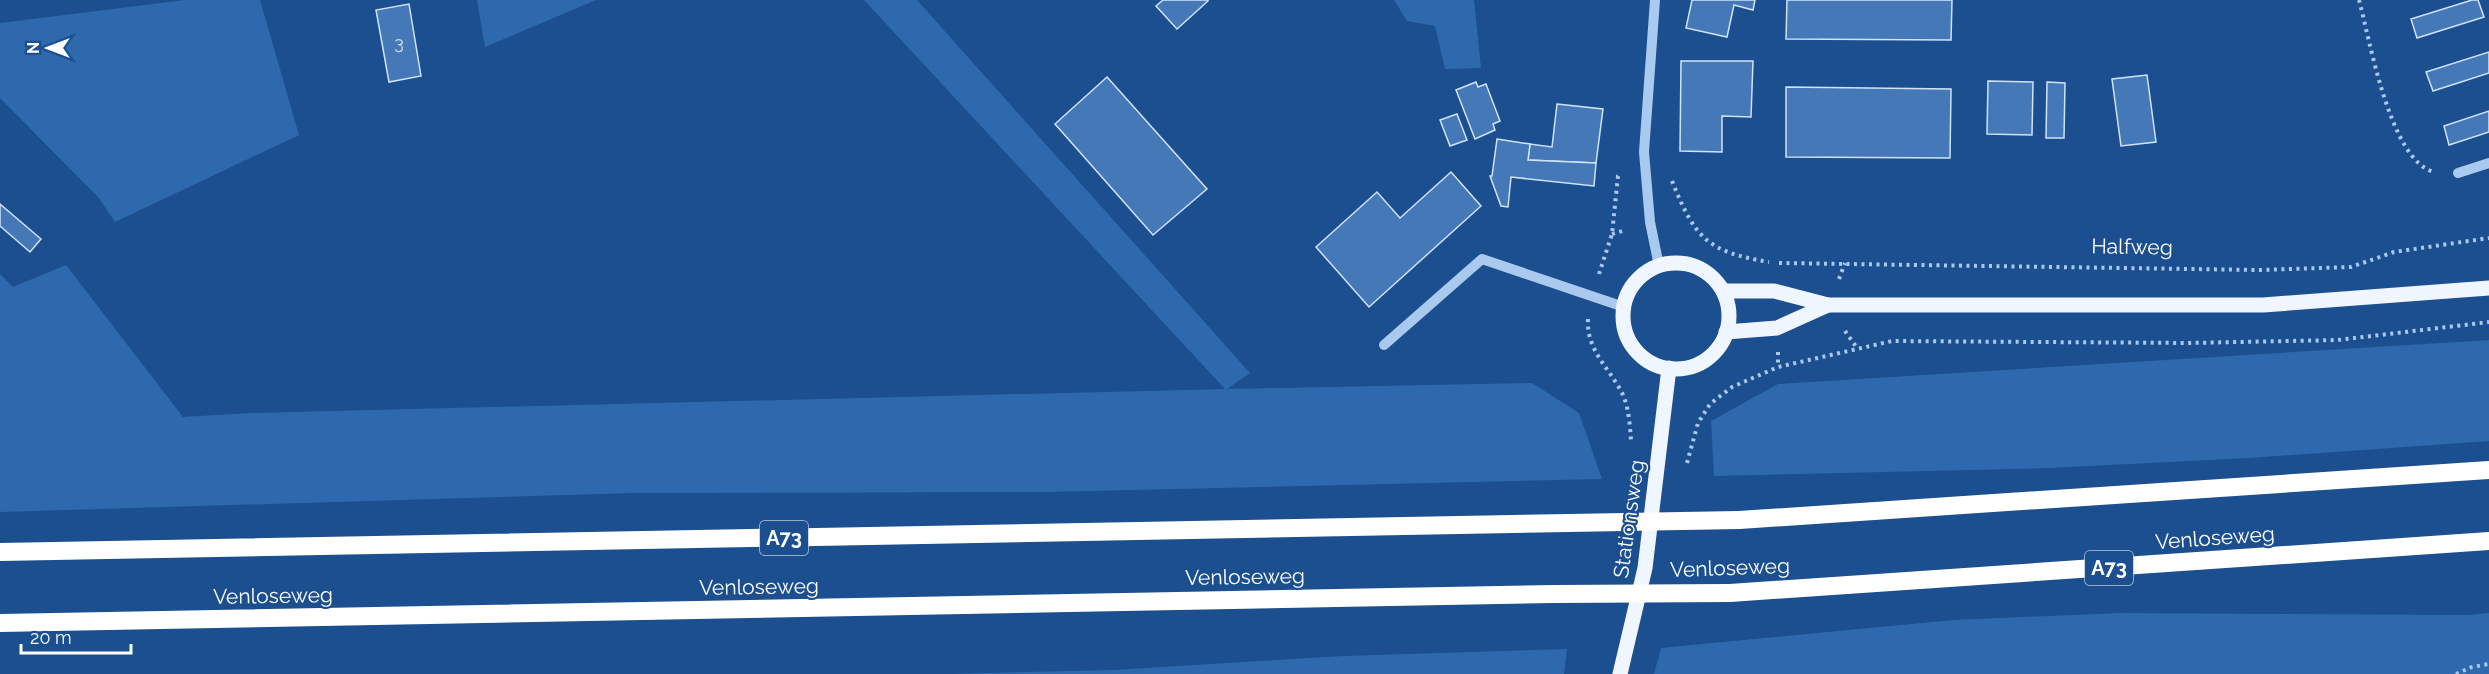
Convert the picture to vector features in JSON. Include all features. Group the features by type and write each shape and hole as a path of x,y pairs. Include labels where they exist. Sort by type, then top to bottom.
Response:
{"highway":[{"name":"A73","path":"0,552 1739,520 2489,470"},
{"name":"Venloseweg","path":"0,623 1554,594 1730,593 2489,541"}],"main road":[{"path":"1671,263 1695,267 1706,272 1722,291 1729,318 1726,332 1714,353 1704,361 1693,366 1669,368 1649,362 1633,347 1625,328 1624,307 1626,298 1642,275 1659,266 1671,263"},
{"path":"1722,291 1774,291 1828,305 2263,305 2489,288"},
{"path":"1726,332 1777,328 1828,305"},
{"name":"Stationsweg","path":"1620,674 1645,568 1669,368"}],"street":[{"path":"1654,0 1644,152 1650,222 1659,266"},
{"path":"2458,173 2489,164"},
{"path":"1384,345 1482,259 1624,307"}],"path":[{"path":"2359,0 2387,108 2403,144 2418,164 2429,171 2440,174 2458,173"},
{"name":"Halfweg","path":"1644,152 1671,176 1684,212 1696,231 1713,245 1738,257 1771,263 2259,270 2350,267 2394,252 2489,238"},
{"path":"1698,423 1710,404 1732,387 1778,367 1892,341 2188,343 2338,340 2489,322"},
{"path":"2456,674 2472,667 2489,664"}],"shaded area":[{"path":"185,0 260,0 299,135 115,222 98,197 0,98 0,23"},
{"path":"477,0 596,0 485,47"},
{"path":"864,0 917,0 1250,373 1227,389 1532,383 1579,413 1602,479 1048,492 635,493 0,512 0,274 13,287 66,265 183,417 249,413 1225,389"},
{"path":"1394,0 1474,0 1481,68 1445,69 1435,26 1407,21"},
{"path":"2489,340 2489,441 2250,458 2050,468 1714,476 1711,421 1778,384"},
{"path":"2119,613 2468,615 2489,613 2489,674 1654,674 1661,648 1953,620"},
{"path":"1567,649 1564,674 949,674 1112,670 1343,656"}],"building":[{"path":"1163,0 1208,1 1177,29 1156,6"},
{"path":"1692,0 1755,0 1753,10 1734,5 1727,37 1686,28"},
{"path":"1787,0 1952,0 1951,40 1786,39"},
{"path":"2478,0 2484,17 2417,38 2411,19"},
{"path":"409,4 421,76 389,82 376,10"},
{"path":"2489,52 2489,73 2433,91 2426,72"},
{"path":"1681,61 1753,61 1751,117 1722,116 1722,152 1680,151"},
{"path":"2147,75 2156,142 2121,146 2112,79"},
{"path":"1107,77 1207,189 1153,235 1055,124"},
{"path":"1988,81 2033,82 2032,135 1987,134"},
{"path":"1476,82 1478,87 1486,84 1500,121 1493,124 1495,130 1475,139 1456,90"},
{"path":"2047,82 2065,83 2064,138 2046,138"},
{"path":"1786,87 1951,89 1950,158 1786,157"},
{"path":"1557,104 1603,109 1596,163 1528,160 1530,144 1552,147"},
{"path":"2489,111 2489,132 2449,145 2444,126"},
{"path":"1457,114 1467,140 1450,146 1440,120"},
{"path":"1497,139 1530,144 1528,160 1596,163 1594,186 1511,177 1508,207 1501,206 1490,176 1492,176"},
{"path":"1451,172 1481,206 1369,307 1316,247 1377,192 1400,218"},
{"path":"0,204 41,239 30,252 0,226"}]}
